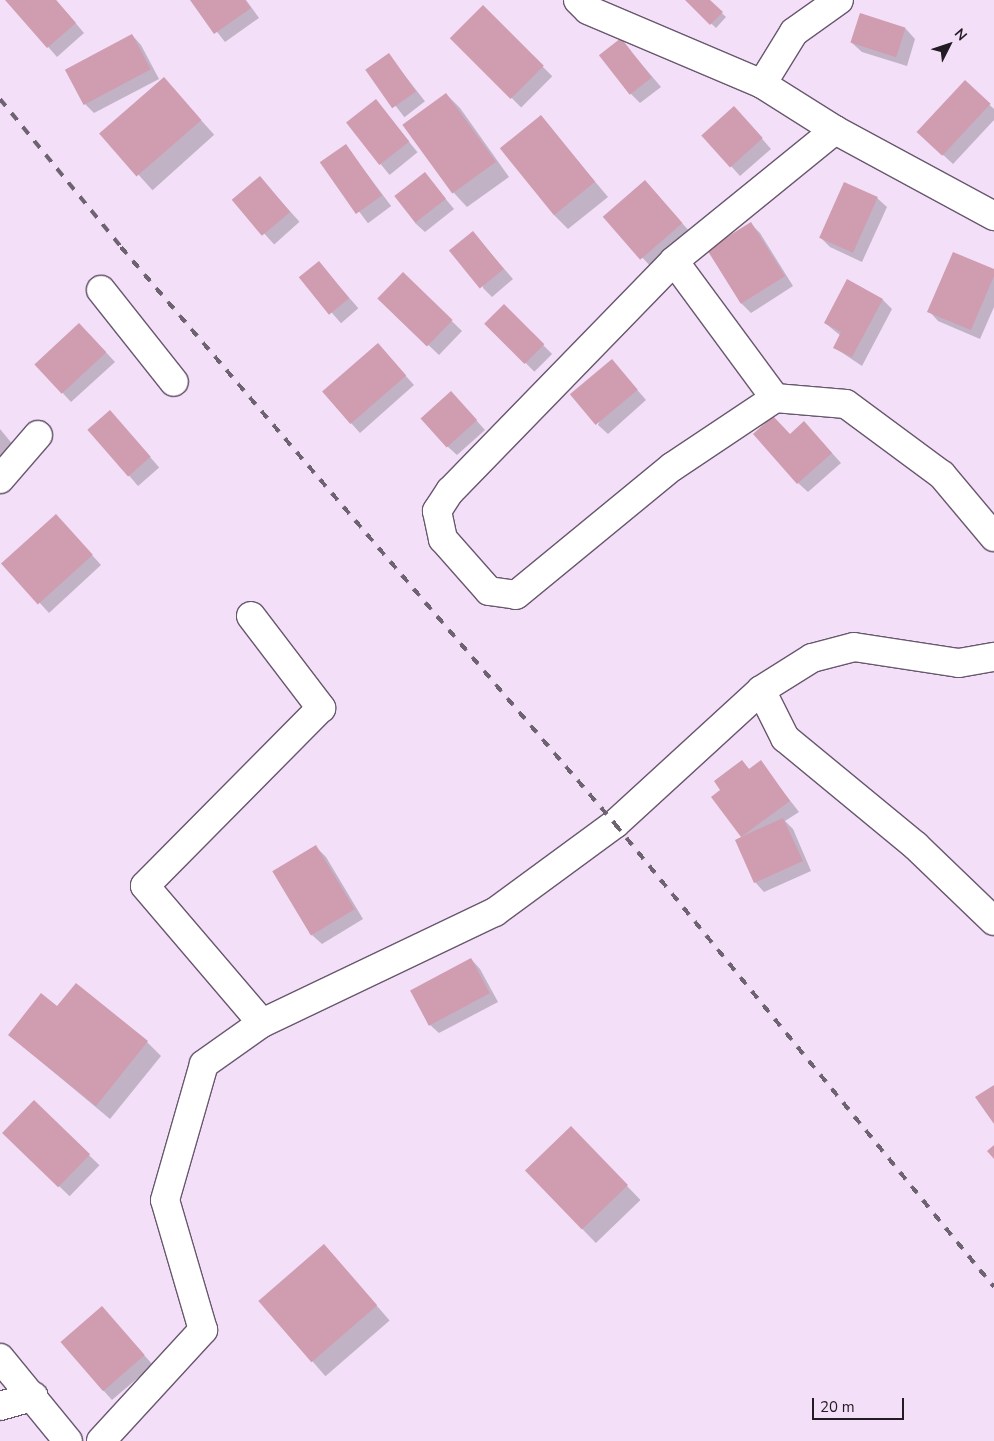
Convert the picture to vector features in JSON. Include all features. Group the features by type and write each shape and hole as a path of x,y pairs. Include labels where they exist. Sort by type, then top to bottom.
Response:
{"main road":[{"path":"578,0 588,10 762,84 836,130 994,216"},
{"path":"762,84 794,32 839,0"},
{"path":"836,130 674,261 450,491 437,512 443,539 489,592 516,595 672,467 775,398 846,404 942,475 994,537"},
{"path":"674,261 775,398"},
{"path":"101,290 174,382"},
{"path":"0,479 38,435"},
{"path":"251,616 321,708 145,886 262,1023"},
{"path":"101,1441 203,1330 165,1200 204,1064 262,1023 495,912 615,824 761,690 812,658 854,647 959,663 994,657"},
{"path":"761,690 785,738 916,846 994,921"},
{"path":"0,1358 34,1396 68,1441"},
{"path":"0,1406 34,1396"}],"building":[{"path":"5,0 56,0 76,23 47,48"},
{"path":"190,0 245,0 251,8 214,34"},
{"path":"685,0 710,0 723,12 710,25"},
{"path":"483,5 544,66 511,99 450,38"},
{"path":"860,13 906,28 896,57 850,42"},
{"path":"132,34 151,69 84,105 65,70"},
{"path":"621,38 652,77 630,95 599,55"},
{"path":"389,53 416,92 392,108 365,70"},
{"path":"164,77 201,120 136,176 99,133"},
{"path":"965,80 991,104 942,156 917,132"},
{"path":"446,93 496,162 452,194 402,125"},
{"path":"376,99 409,142 379,165 346,122"},
{"path":"734,106 763,138 730,167 701,135"},
{"path":"541,115 595,182 554,215 500,148"},
{"path":"346,144 382,196 356,214 320,162"},
{"path":"425,172 446,199 415,223 394,196"},
{"path":"260,176 290,212 262,236 232,200"},
{"path":"645,180 682,223 640,260 603,217"},
{"path":"844,182 878,197 853,253 819,238"},
{"path":"751,222 785,276 741,304 707,250"},
{"path":"473,231 504,269 480,289 449,251"},
{"path":"953,252 994,269 994,276 971,330 927,312"},
{"path":"319,261 349,298 329,315 299,277"},
{"path":"403,272 453,320 427,347 377,299"},
{"path":"847,279 883,299 852,357 833,348 841,332 824,323"},
{"path":"504,304 544,344 525,364 484,324"},
{"path":"79,323 106,352 62,394 34,365"},
{"path":"378,343 406,375 350,424 322,392"},
{"path":"612,359 638,390 596,425 570,394"},
{"path":"451,391 477,420 447,447 421,418"},
{"path":"110,410 151,457 128,476 87,430"},
{"path":"773,416 790,434 804,421 832,453 797,484 753,434"},
{"path":"56,514 93,555 38,604 1,564"},
{"path":"742,760 749,769 761,760 790,801 741,837 711,797 720,790 714,781"},
{"path":"783,818 803,861 754,883 735,840"},
{"path":"316,845 355,909 311,936 272,871"},
{"path":"471,958 490,993 429,1026 410,990"},
{"path":"76,983 148,1041 96,1106 8,1035 41,993 57,1006"},
{"path":"994,1085 994,1124 975,1097"},
{"path":"34,1100 90,1154 58,1187 2,1133"},
{"path":"571,1126 628,1185 582,1229 525,1170"},
{"path":"994,1145 994,1159 987,1151"},
{"path":"324,1244 377,1305 311,1362 258,1301"},
{"path":"102,1306 145,1355 103,1391 60,1342"}],"railway":[{"path":"0,99 121,247 615,824 994,1287"}]}
